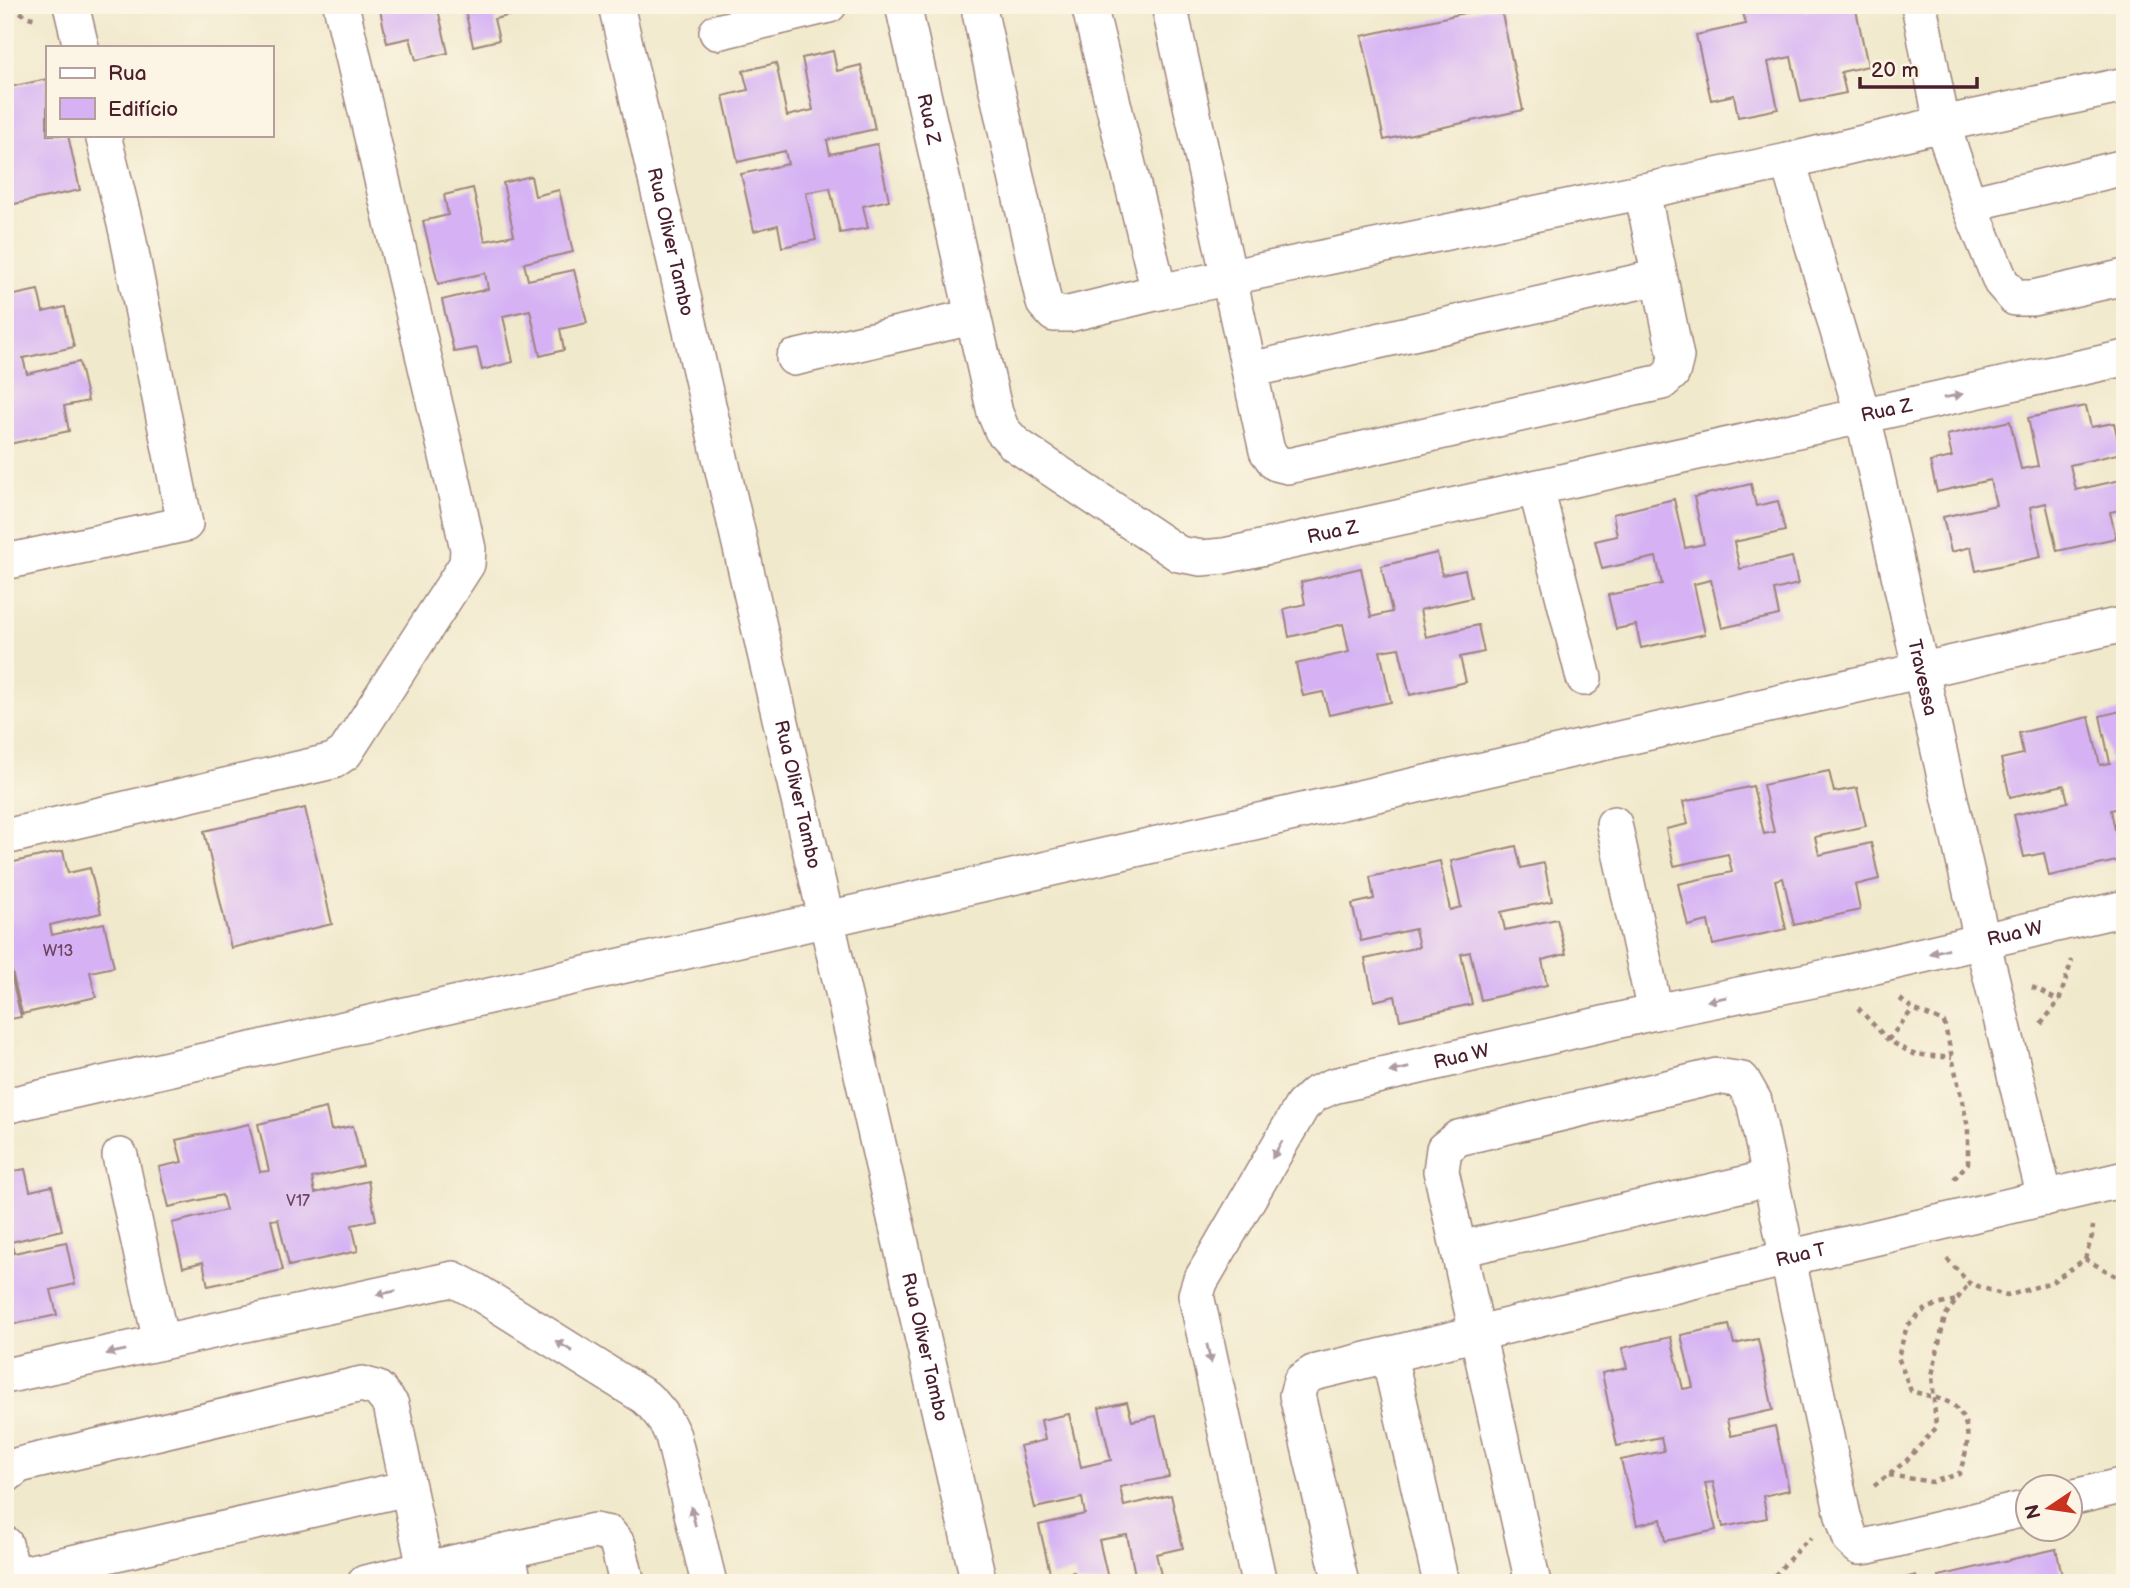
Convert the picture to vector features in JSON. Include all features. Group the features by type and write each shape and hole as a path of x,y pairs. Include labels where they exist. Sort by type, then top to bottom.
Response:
{"street":[{"path":"71,5 81,46"},
{"path":"5,837 333,761 345,753 467,564 468,549 455,490 341,5"},
{"name":"Rua Oliver Tambo","path":"616,5 979,1583"},
{"path":"717,32 829,5"},
{"name":"Rua Z","path":"903,5 972,317 995,413 1002,430 1015,444 1179,554 1201,558 1224,556 2125,358"},
{"path":"981,5 980,13 1044,303 1054,314 1069,314 1158,292 1788,161 1942,124 2125,85"},
{"path":"1089,5 1158,292"},
{"path":"1169,5 1267,451 1276,463 1288,466 1662,382 1672,373 1676,357 1642,191"},
{"path":"1919,5 1942,124 1969,204 2001,282 2015,298 2033,298 2125,277"},
{"path":"5,562 185,524 127,232 103,136"},
{"name":"Travessa","path":"1788,161 1863,416 1982,940 2045,1198"},
{"path":"1969,204 2125,167"},
{"path":"1250,370 1660,277"},
{"path":"794,358 972,317"},
{"path":"1536,488 1584,678"},
{"path":"5,1106 2125,624"},
{"path":"1614,824 1655,1012"},
{"name":"Rua W","path":"1259,1583 1196,1294 1199,1282 1303,1106 1315,1094 1333,1086 1655,1012 1837,975 2125,908"},
{"path":"1533,1583 1441,1171 1444,1149 1458,1138 1717,1076 1742,1080 1754,1101 1843,1516 1851,1539 1859,1547 2014,1511"},
{"path":"120,1156 161,1342"},
{"path":"1460,1249 1770,1178"},
{"name":"Rua T","path":"1341,1583 1297,1395 1301,1381 1313,1373 2109,1183"},
{"path":"5,1376 453,1279 645,1396 657,1406 673,1436 709,1583"},
{"path":"1390,1356 1441,1583"},
{"path":"5,1476 19,1465 362,1384 378,1389 391,1405 426,1576"},
{"path":"2084,1495 2125,1485"},
{"path":"11,1567 408,1488"},
{"path":"365,1583 511,1567 594,1531 609,1534 618,1545 627,1583"}],"path":[{"path":"2039,1027 2059,1001 2073,956 2072,921"},
{"path":"1880,965 1889,990 1913,1009 1944,1022 1968,1127 1968,1163 1951,1183"},
{"path":"1837,975 1863,1015 1888,1040 1913,1054 1952,1058"},
{"path":"2030,986 2059,1001"},
{"path":"1888,1040 1913,1009"},
{"path":"1929,1224 1946,1257 1969,1283 2007,1296 2052,1282 2085,1259 2109,1183"},
{"path":"2085,1259 2125,1281"},
{"path":"1768,1583 1801,1546 1843,1516 1872,1487 1906,1461 1936,1428 1932,1375 1945,1316 1969,1283"},
{"path":"1888,1475 1932,1482 1959,1474 1968,1447 1967,1426 1953,1405 1911,1391 1898,1357 1907,1326 1927,1308 1957,1300"}],"building":[{"path":"379,5 437,5 448,53 416,60 410,38 387,43"},
{"path":"464,5 519,5 521,13 494,19 499,40 473,46"},
{"path":"1500,5 1523,110 1384,140 1362,36"},
{"path":"1689,5 1719,5 1719,6 1690,13"},
{"path":"1741,5 1803,5 1804,11 1830,5 1855,5 1868,66 1841,72 1846,93 1801,102 1791,57 1768,62 1778,109 1738,117 1734,95 1711,100 1696,35 1746,24"},
{"path":"833,51 837,71 861,65 875,129 827,140 830,154 877,144 889,200 863,206 868,228 840,233 830,188 806,193 816,240 782,247 778,225 754,231 741,174 788,164 785,151 738,162 723,96 748,90 743,71 776,63 787,116 813,110 802,58"},
{"path":"46,79 46,136 68,136 80,190 5,206 5,88"},
{"path":"531,176 535,196 559,190 573,252 524,263 528,280 574,270 587,323 560,329 564,350 540,356 530,310 503,316 513,362 482,370 477,348 454,352 442,300 488,289 485,273 438,284 423,221 448,215 444,195 473,188 485,241 514,235 503,183"},
{"path":"38,290 43,312 65,307 74,347 23,358 27,374 79,362 88,401 64,406 69,431 5,445 5,297"},
{"path":"2086,406 2091,427 2114,423 2121,453 2070,465 2076,490 2125,479 2125,509 2110,512 2116,538 2057,551 2046,503 2030,507 2041,557 1976,571 1971,547 1951,552 1943,517 1996,505 1990,480 1937,492 1930,462 1952,457 1947,435 2010,421 2021,469 2038,466 2028,418"},
{"path":"1751,484 1756,506 1778,501 1785,531 1734,542 1740,569 1792,557 1798,584 1774,590 1779,615 1722,628 1711,580 1694,584 1705,634 1641,648 1636,625 1616,629 1608,595 1662,584 1656,557 1602,569 1595,541 1617,536 1613,514 1674,499 1685,548 1704,544 1694,497"},
{"path":"1437,553 1442,575 1465,570 1471,598 1420,610 1426,637 1478,625 1484,652 1460,657 1466,682 1410,695 1399,648 1380,651 1391,702 1329,715 1323,692 1303,696 1296,664 1349,652 1343,624 1289,637 1284,609 1305,604 1301,582 1361,568 1371,617 1392,612 1381,566"},
{"path":"2125,710 2125,827 2119,808 2111,810 2121,860 2049,876 2044,853 2024,857 2014,815 2068,802 2064,785 2010,797 2001,759 2023,754 2019,733 2089,717 2100,765 2110,763 2100,716"},
{"path":"1829,771 1834,792 1857,788 1866,826 1815,837 1819,855 1871,843 1879,879 1855,885 1860,910 1794,925 1783,878 1775,880 1786,929 1713,945 1708,921 1688,926 1678,884 1732,872 1728,854 1674,866 1666,829 1688,824 1683,802 1753,786 1764,834 1774,832 1763,785"},
{"path":"305,808 332,924 231,948 204,831"},
{"path":"1516,846 1521,868 1544,863 1552,901 1501,912 1505,930 1557,919 1566,954 1542,960 1547,985 1481,1000 1470,952 1461,954 1472,1004 1400,1020 1395,996 1374,1001 1365,959 1419,947 1415,929 1361,941 1352,904 1374,899 1370,877 1440,861 1450,910 1461,907 1451,861"},
{"path":"63,851 68,873 90,868 101,913 50,925 52,935 104,923 114,967 90,972 96,997 22,1014 9,967 21,1017 5,1020 5,864"},
{"path":"326,1108 331,1130 353,1126 363,1166 312,1178 315,1193 368,1181 376,1220 352,1225 358,1251 289,1266 278,1219 271,1220 283,1270 208,1286 203,1262 183,1267 172,1223 226,1210 222,1195 169,1207 159,1167 182,1162 176,1140 249,1124 260,1172 269,1171 258,1124"},
{"path":"25,1169 30,1191 52,1186 62,1230 11,1242 14,1253 66,1242 75,1284 51,1290 57,1315 5,1326 5,1173"},
{"path":"1729,1325 1734,1344 1758,1339 1773,1410 1727,1420 1731,1436 1775,1426 1789,1490 1763,1496 1767,1518 1723,1527 1713,1482 1705,1483 1716,1530 1665,1541 1661,1519 1637,1525 1621,1460 1664,1451 1661,1437 1617,1446 1602,1373 1627,1368 1622,1348 1671,1337 1683,1389 1693,1387 1681,1335"},
{"path":"1127,1402 1132,1421 1156,1416 1169,1477 1120,1487 1124,1506 1171,1495 1183,1548 1156,1554 1161,1575 1136,1580 1127,1535 1099,1540 1109,1583 1077,1583 1074,1572 1051,1577 1039,1525 1085,1514 1082,1498 1035,1508 1020,1446 1045,1440 1041,1420 1069,1414 1081,1467 1111,1460 1099,1408"},
{"path":"2056,1549 2064,1583 1940,1583 1939,1576"},
{"path":"1916,1575 1918,1583 1890,1583 1890,1582"}]}
